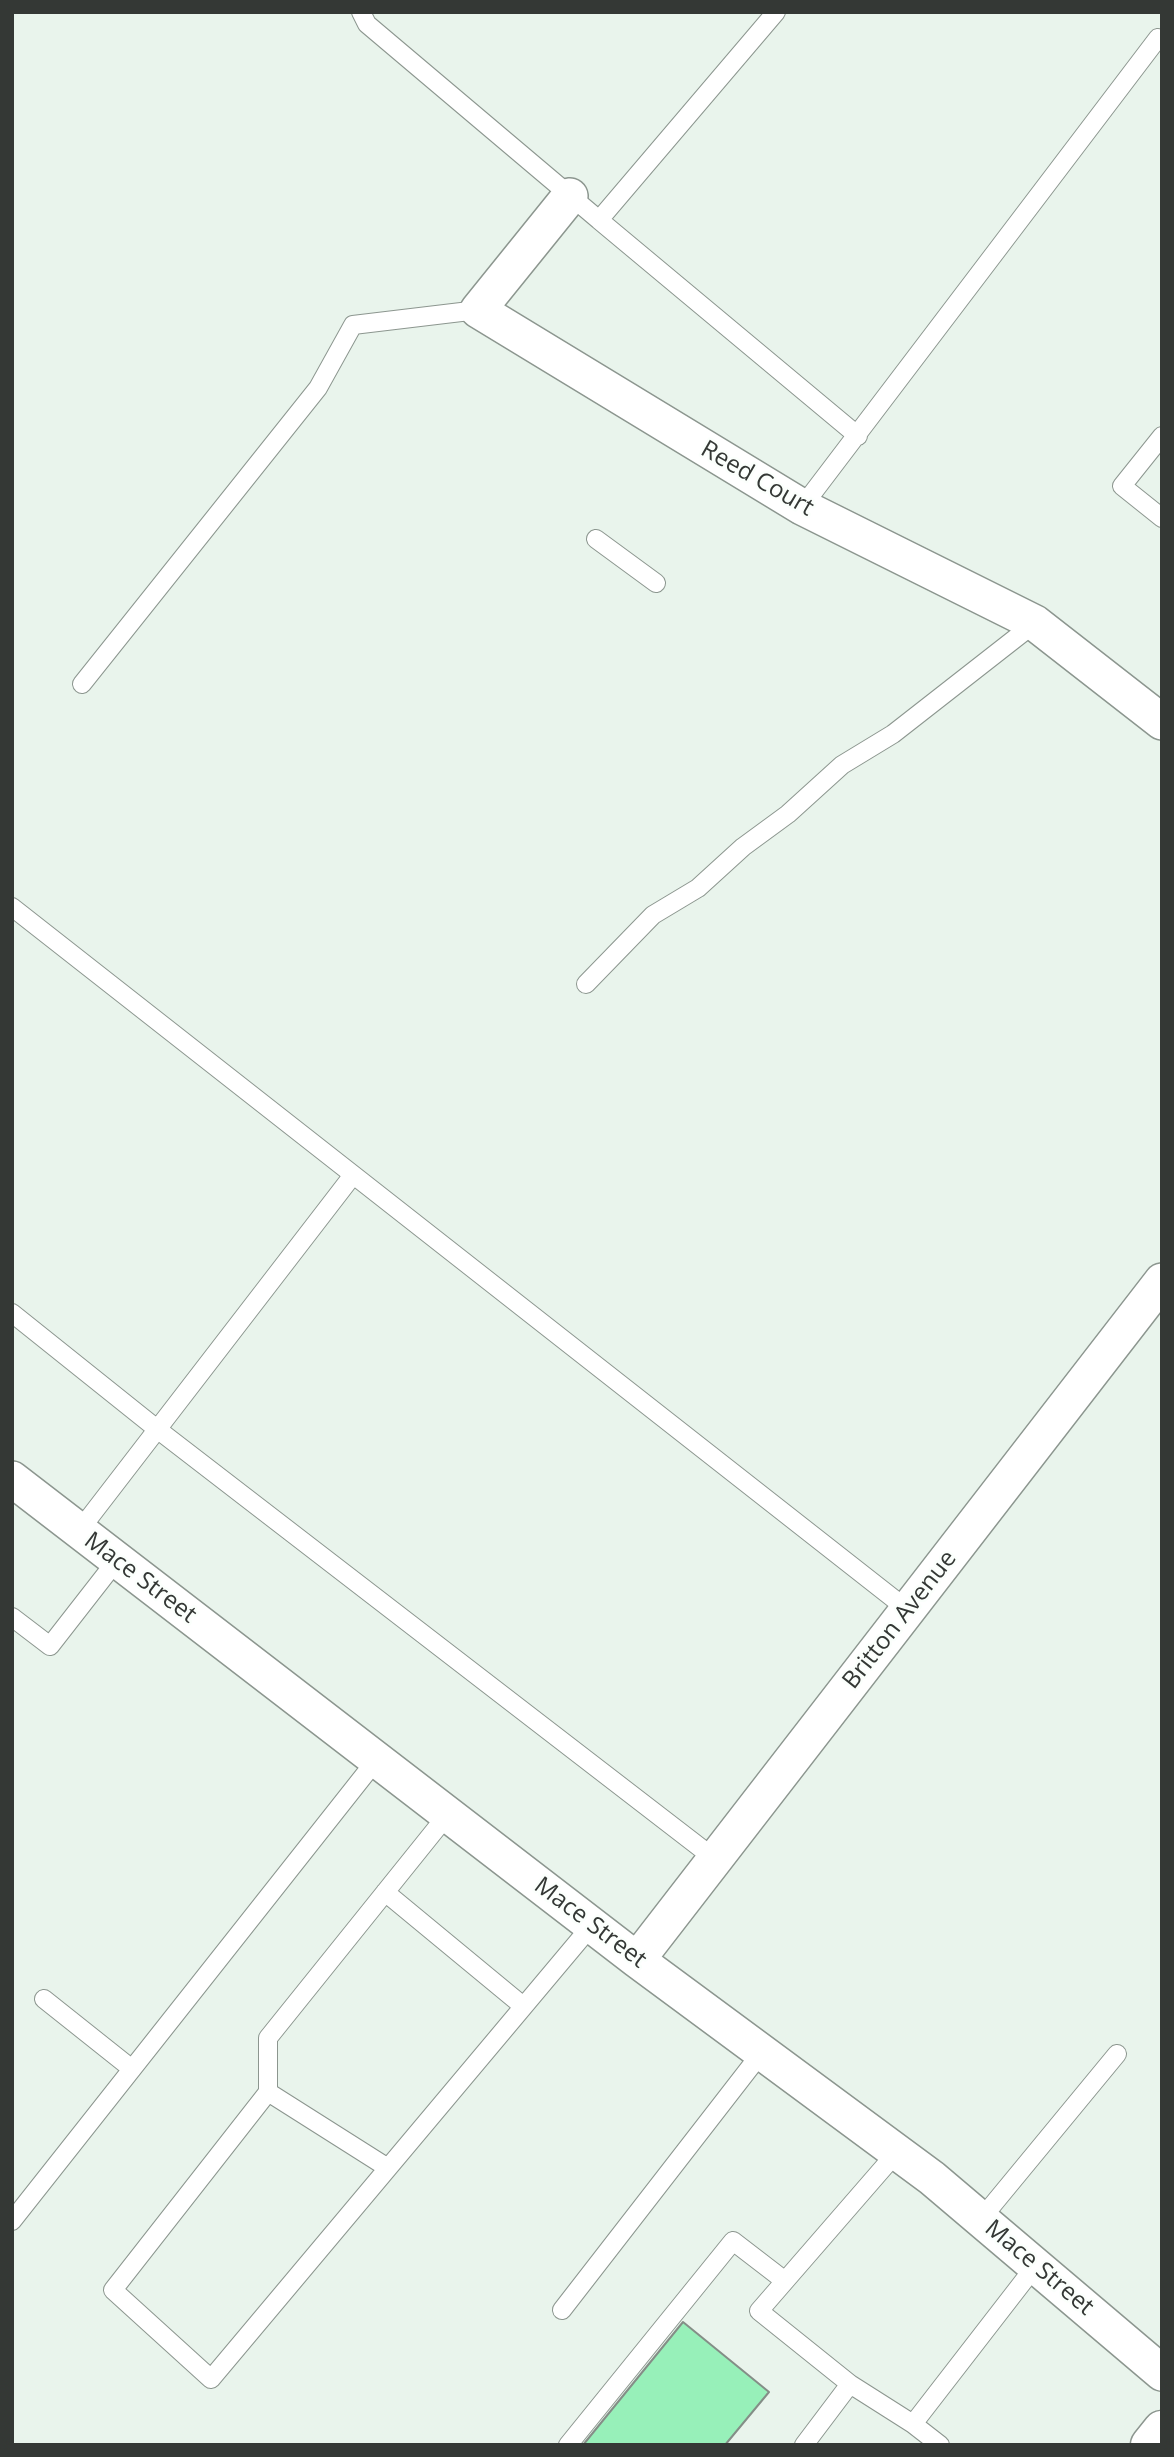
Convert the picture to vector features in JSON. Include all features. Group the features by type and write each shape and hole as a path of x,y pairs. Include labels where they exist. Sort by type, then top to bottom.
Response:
{"main road":[{"path":"1150,2445 1162,2430"}],"street":[{"path":"478,310 570,196"},
{"name":"Reed Court","path":"478,310 802,507 1035,623 1162,722"},
{"name":"Britton Avenue","path":"637,1960 1162,1281"},
{"name":"Mace Street","path":"12,1479 637,1960 897,2152 981,2219 1162,2373"}],"lane":[{"path":"361,12 367,24 858,436"},
{"path":"599,220 776,12"},
{"path":"802,507 1158,38"},
{"path":"82,684 318,388 353,325 478,310"},
{"path":"1162,436 1122,486 1162,517"},
{"path":"596,539 656,583"},
{"path":"586,984 653,915 698,888 743,847 788,814 842,765 893,734 1035,623"},
{"path":"12,907 908,1610"},
{"path":"79,1531 353,1175"},
{"path":"12,1313 157,1429 715,1860"},
{"path":"12,1618 50,1646 117,1560"},
{"path":"12,2221 377,1759"},
{"path":"448,1814 268,2038 268,2092 113,2290 211,2379 592,1925"},
{"path":"385,1892 523,2006"},
{"path":"44,1999 132,2069"},
{"path":"562,2310 762,2052"},
{"path":"981,2219 1117,2054"},
{"path":"268,2092 388,2168"},
{"path":"897,2152 759,2311 850,2384 913,2424 940,2445"},
{"path":"568,2445 733,2241 785,2281"},
{"path":"913,2424 1036,2266"},
{"path":"804,2445 850,2384"}],"building":[{"path":"683,2322 769,2392 725,2445 583,2445"}]}
